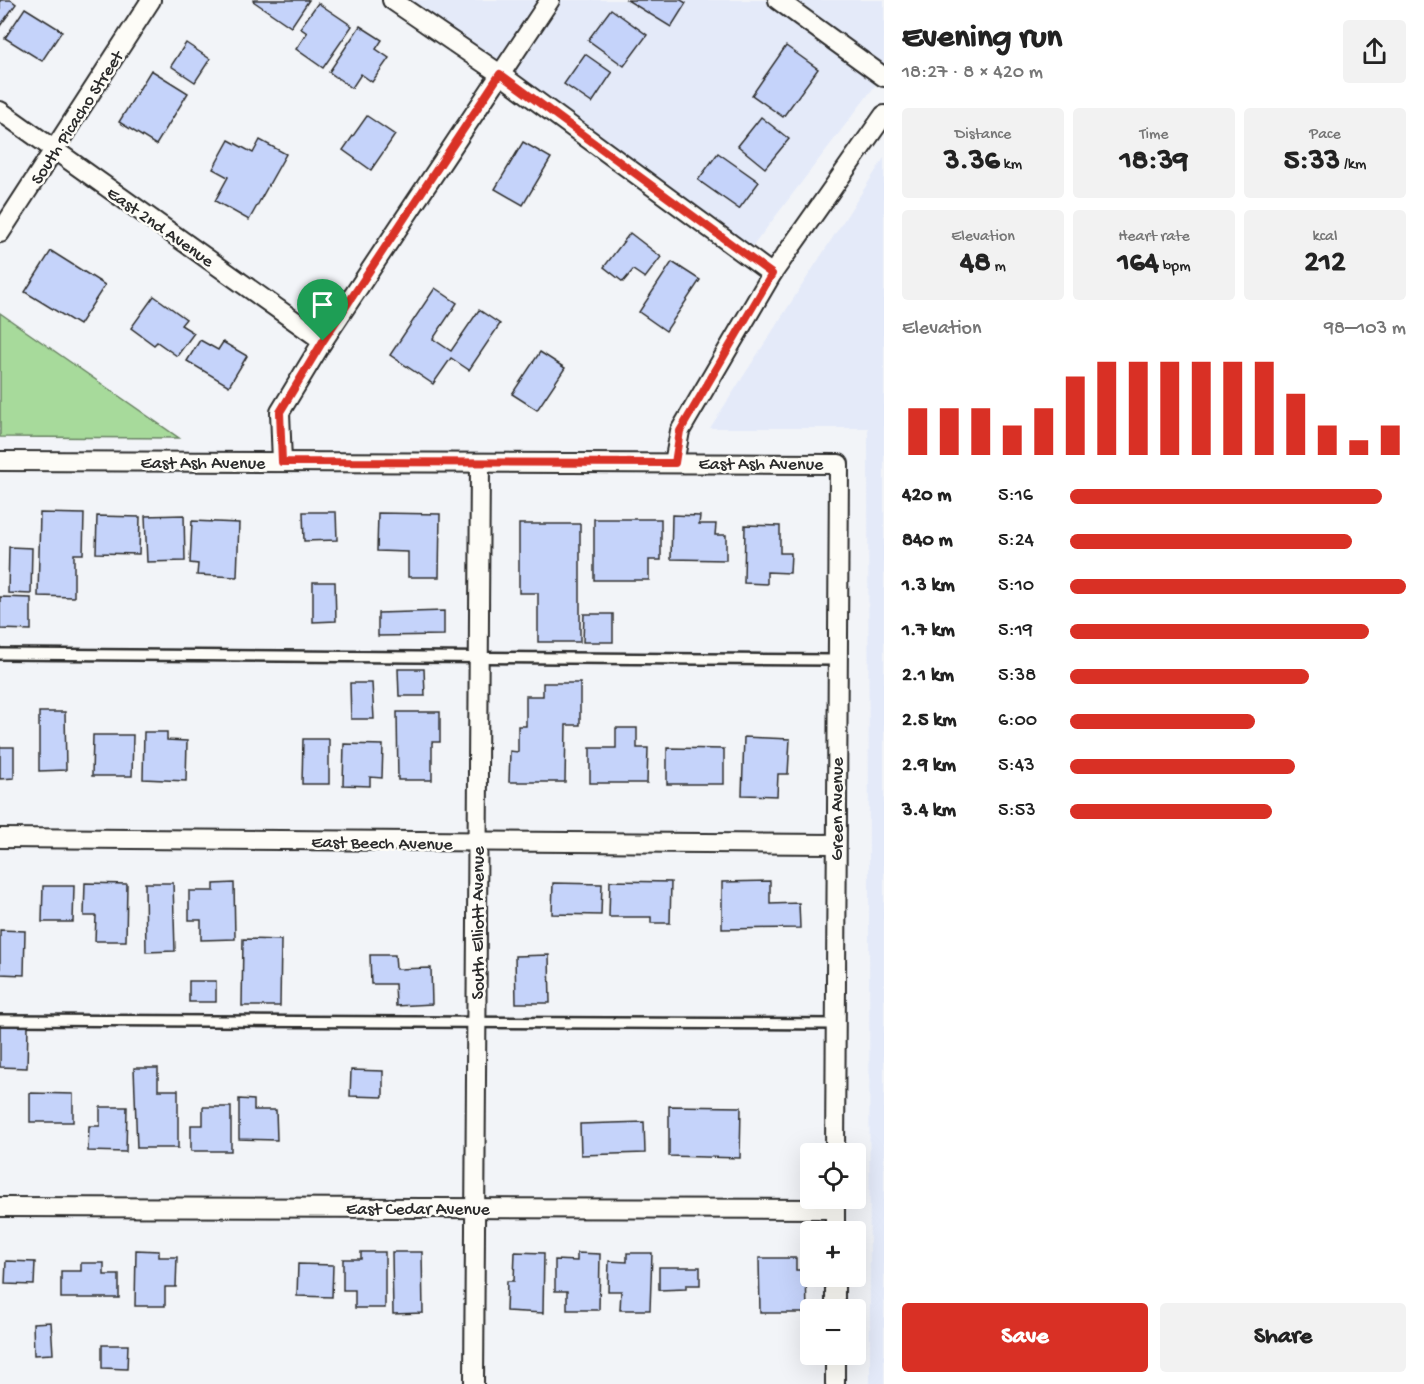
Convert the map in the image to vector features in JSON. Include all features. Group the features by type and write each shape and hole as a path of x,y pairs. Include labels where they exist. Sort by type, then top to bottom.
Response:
{"street":[{"name":"South Picacho Street","path":"0,233 151,0"},
{"path":"392,0 500,74 772,274"},
{"path":"282,462 280,412 323,341 550,0"},
{"path":"778,0 884,77"},
{"name":"East 2nd Avenue","path":"0,111 323,341"},
{"path":"675,463 680,431 772,274 884,115"},
{"name":"East Ash Avenue","path":"0,461 839,464"},
{"name":"South Elliott Avenue","path":"474,1384 480,463"},
{"name":"Green Avenue","path":"835,1143 839,464"},
{"name":"East Beech Avenue","path":"0,838 836,844"},
{"name":"East Cedar Avenue","path":"0,1207 475,1209 800,1204"},
{"path":"835,1365 835,1384"}],"lane":[{"path":"0,654 837,660"},
{"path":"0,1020 836,1024"}],"shaded area":[{"path":"399,0 884,0 884,74 746,255"},
{"path":"884,158 884,1384 870,1384 868,428 710,428"}],"green space":[{"path":"0,313 179,438 0,437"}],"building":[{"path":"0,0 11,0 16,4 0,26"},
{"path":"254,0 309,0 291,27"},
{"path":"627,0 681,0 686,3 671,27"},
{"path":"318,3 352,26 323,68 296,49 307,33 300,28"},
{"path":"25,8 62,31 42,61 5,38"},
{"path":"611,9 647,35 624,66 588,40"},
{"path":"360,26 382,40 376,49 389,58 372,82 361,74 352,88 329,72"},
{"path":"186,43 210,59 195,82 171,66"},
{"path":"786,46 818,69 783,117 752,95"},
{"path":"585,54 612,73 592,103 564,84"},
{"path":"151,70 188,93 156,145 119,122"},
{"path":"367,116 395,135 371,170 343,150"},
{"path":"761,117 789,139 765,168 738,146"},
{"path":"229,140 253,153 260,140 286,154 249,220 215,201 228,177 213,169"},
{"path":"523,142 551,158 523,205 495,189"},
{"path":"718,153 759,182 739,209 698,180"},
{"path":"630,233 661,257 645,278 633,270 623,282 604,267"},
{"path":"51,251 105,285 79,325 25,292"},
{"path":"672,262 700,280 666,331 639,312"},
{"path":"435,288 457,303 433,339 451,351 479,310 500,324 469,370 451,358 433,384 390,355"},
{"path":"154,296 186,319 181,325 194,333 177,356 157,342 154,345 131,328"},
{"path":"200,340 218,350 223,342 247,356 229,386 187,361"},
{"path":"540,352 565,368 537,410 512,394"},
{"path":"303,512 336,512 337,540 304,541"},
{"path":"40,513 84,514 83,554 74,554 74,597 38,596"},
{"path":"378,513 440,514 439,577 408,577 408,552 377,551"},
{"path":"184,515 185,561 147,562 145,516"},
{"path":"672,515 700,516 699,524 716,524 715,535 726,535 726,560 671,559"},
{"path":"97,516 140,517 139,554 96,553"},
{"path":"594,519 661,519 661,560 649,560 649,580 594,580"},
{"path":"192,521 239,523 237,577 197,575 198,564 190,563"},
{"path":"519,524 580,524 580,642 538,642 538,593 519,593"},
{"path":"745,525 780,526 780,553 791,553 790,573 767,572 767,584 744,583"},
{"path":"9,547 32,548 31,594 8,593"},
{"path":"313,582 335,582 336,621 313,622"},
{"path":"0,597 31,598 31,630 0,629"},
{"path":"444,611 444,635 378,636 378,613"},
{"path":"584,614 613,614 613,642 583,642"},
{"path":"398,669 424,669 425,696 399,696"},
{"path":"350,683 372,683 374,719 351,719"},
{"path":"543,683 580,683 580,725 566,725 565,782 509,782 510,751 518,752 518,726 526,726 526,696 543,696"},
{"path":"39,712 65,712 66,770 39,771"},
{"path":"397,712 440,712 440,742 432,742 432,780 398,780"},
{"path":"616,728 637,728 637,748 648,748 647,783 590,783 590,748 616,748"},
{"path":"144,732 167,732 167,740 187,741 186,781 143,779"},
{"path":"93,735 133,735 132,776 92,776"},
{"path":"744,737 790,739 788,774 778,774 777,796 742,795"},
{"path":"303,739 329,739 329,784 302,784"},
{"path":"344,744 383,745 382,778 370,777 370,786 343,785"},
{"path":"0,747 14,747 14,778 0,779"},
{"path":"667,748 724,749 724,784 667,784"},
{"path":"610,881 671,882 670,923 651,923 651,917 609,917"},
{"path":"770,881 770,904 799,903 800,928 722,929 722,882"},
{"path":"85,883 127,884 126,941 95,941 96,916 84,916"},
{"path":"145,883 173,883 175,951 146,952"},
{"path":"234,883 235,939 201,940 201,920 189,920 189,891 214,891 214,884"},
{"path":"553,883 602,884 601,915 552,914"},
{"path":"43,886 74,886 73,922 42,922"},
{"path":"0,930 25,931 24,975 0,974"},
{"path":"243,939 281,940 280,1006 242,1006"},
{"path":"370,955 395,955 396,969 431,968 432,1004 396,1006 395,984 371,984"},
{"path":"549,955 550,1003 516,1003 515,956"},
{"path":"189,981 216,981 216,1002 189,1002"},
{"path":"0,1025 28,1026 27,1068 0,1067"},
{"path":"134,1068 158,1068 158,1090 178,1090 178,1148 137,1148"},
{"path":"351,1070 383,1071 383,1097 350,1096"},
{"path":"30,1093 73,1094 73,1122 30,1122"},
{"path":"239,1099 254,1100 254,1110 276,1110 277,1140 239,1139"},
{"path":"669,1106 741,1107 740,1158 669,1156"},
{"path":"100,1107 127,1107 126,1152 88,1151 89,1126 100,1126"},
{"path":"203,1107 231,1107 231,1151 191,1151 191,1125 203,1125"},
{"path":"644,1122 645,1153 581,1155 580,1124"},
{"path":"136,1250 159,1251 159,1257 177,1257 176,1287 165,1287 165,1306 135,1306"},
{"path":"361,1252 385,1252 385,1308 355,1308 355,1290 343,1290 343,1259 361,1259"},
{"path":"392,1252 422,1252 423,1313 393,1314"},
{"path":"515,1252 544,1253 543,1313 506,1311 507,1281 514,1281"},
{"path":"577,1253 600,1254 599,1310 567,1310 567,1291 555,1291 555,1260 577,1261"},
{"path":"627,1253 652,1253 650,1310 620,1310 621,1291 608,1291 609,1261 627,1262"},
{"path":"759,1258 796,1258 796,1270 800,1270 800,1287 806,1287 807,1299 800,1299 800,1313 760,1313"},
{"path":"6,1261 35,1262 34,1285 5,1284"},
{"path":"81,1263 104,1263 104,1275 119,1275 119,1298 61,1298 61,1271 81,1271"},
{"path":"298,1264 333,1265 332,1297 297,1296"},
{"path":"659,1267 700,1267 700,1285 686,1285 686,1289 659,1290"},
{"path":"51,1322 53,1354 34,1355 33,1323"},
{"path":"102,1345 128,1345 127,1369 102,1368"}],"route":[{"path":"500,74 772,274 680,431 675,463 282,462 280,412 323,341 500,74"}]}
